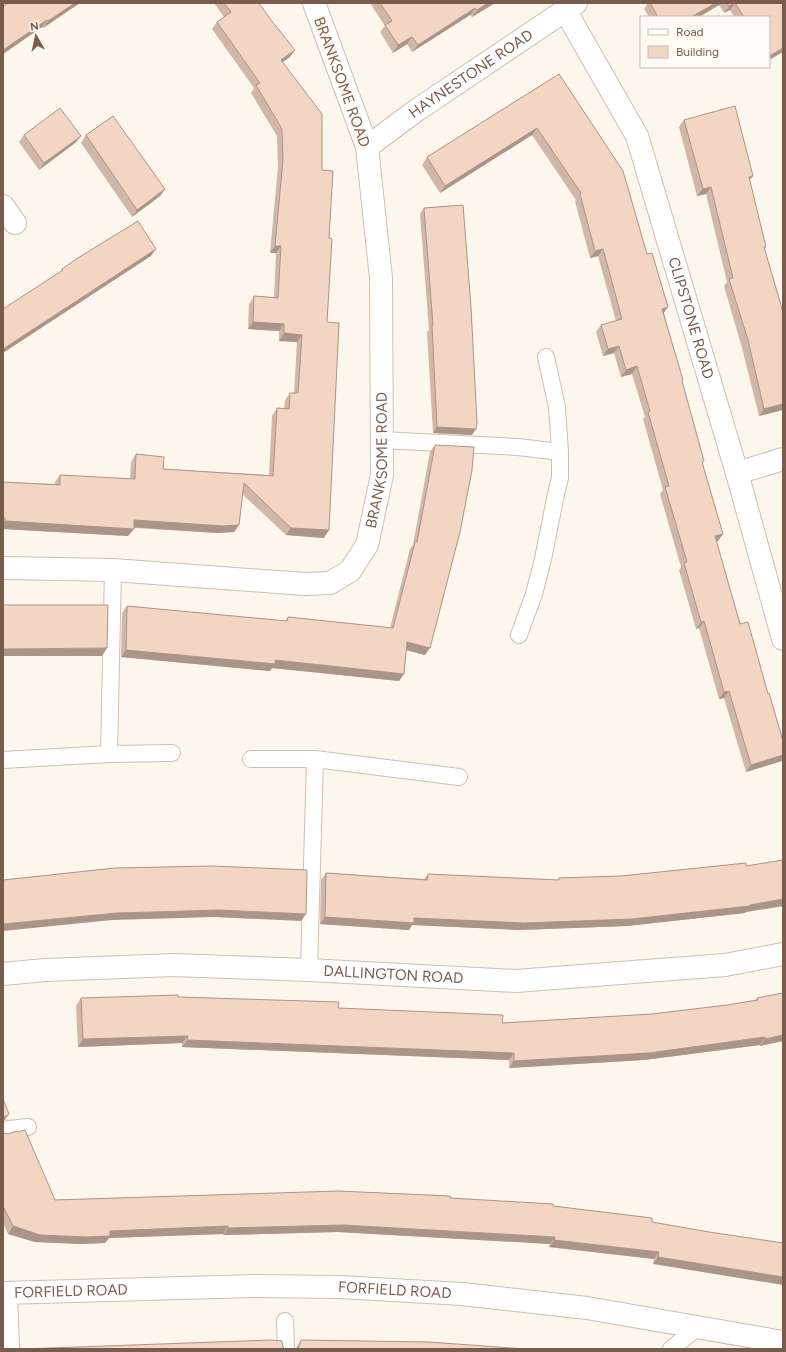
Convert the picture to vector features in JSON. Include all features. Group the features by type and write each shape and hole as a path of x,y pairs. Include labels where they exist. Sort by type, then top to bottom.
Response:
{"street":[{"name":"BRANKSOME ROAD","path":"3,568 113,570 305,584 330,583 350,571 367,545 382,474 380,278 367,146 314,3"},
{"name":"HAYNESTONE ROAD","path":"367,146 417,110 571,7"},
{"name":"CLIPSTONE ROAD","path":"571,7 637,136 737,473 783,639"},
{"path":"737,473 783,459"},
{"name":"DALLINGTON ROAD","path":"3,974 45,970 174,965 309,970 516,981 724,965 783,954"},
{"name":"FORFIELD ROAD","path":"6,1293 255,1286 340,1287 462,1294 587,1308 783,1342"}],"lane":[{"path":"519,635 534,594 560,478 558,407 546,356"},
{"path":"381,440 518,446 560,452"},
{"path":"109,754 113,570"},
{"path":"3,760 109,754 172,753"},
{"path":"251,759 315,759 459,777"},
{"path":"309,970 315,759"},
{"path":"3,1132 9,1129 28,1127"},
{"path":"6,1293 11,1349"},
{"path":"285,1321 286,1349"},
{"path":"670,1349 698,1327"}],"building":[{"path":"8,3 75,3 3,50 3,7"},
{"path":"224,3 259,3 295,50 281,60 322,114 322,170 333,171 329,238 332,239 327,322 339,323 329,530 291,528 244,483 239,525 223,526 134,520 134,529 5,521 5,518 3,518 3,482 60,485 60,475 135,479 136,454 164,457 163,469 273,476 277,408 289,409 290,393 298,393 302,335 284,333 284,324 253,322 254,296 278,298 281,246 275,246 283,159 282,129 256,85 260,83 217,22 231,12"},
{"path":"380,3 488,3 477,10 475,8 418,45 412,37 398,45 385,25 392,21"},
{"path":"650,3 716,3 693,16 657,16"},
{"path":"727,3 734,3 729,6"},
{"path":"735,3 783,3 783,48 770,55 770,16 743,16"},
{"path":"559,74 623,171 647,254 652,253 668,307 662,309 683,380 682,381 704,461 702,462 723,534 715,536 740,624 748,622 783,741 783,755 751,765 729,691 724,692 704,621 701,622 684,563 687,562 665,487 669,486 648,412 650,411 637,366 626,370 619,346 608,349 601,325 622,319 603,249 595,251 580,194 581,193 537,128 445,186 427,157"},
{"path":"735,106 753,176 749,177 766,247 764,247 783,312 783,404 764,409 748,340 729,279 733,278 711,187 703,189 684,120"},
{"path":"60,108 81,136 44,163 24,135"},
{"path":"113,116 165,189 137,210 86,135"},
{"path":"463,205 471,307 477,423 476,429 437,427 433,325 424,208"},
{"path":"138,221 156,249 3,349 3,309 63,270 62,269 81,256"},
{"path":"435,445 474,447 472,470 460,532 430,648 407,642 404,674 275,660 275,664 126,650 127,606 287,621 288,617 393,628 415,542 417,542"},
{"path":"3,605 108,605 107,648 3,649"},
{"path":"783,860 783,899 750,906 632,919 524,923 414,918 414,923 325,917 326,873 427,880 428,874 559,880 559,878 621,876 746,863 746,866"},
{"path":"212,866 307,870 306,914 219,910 117,913 3,924 3,880 115,868"},
{"path":"783,993 783,1035 765,1039 765,1037 649,1053 514,1061 514,1053 187,1040 188,1036 83,1039 81,998 178,995 178,997 339,1002 338,1008 503,1015 502,1023 652,1014 727,1005 758,1000 757,998"},
{"path":"3,1099 9,1114 3,1118"},
{"path":"25,1130 55,1200 338,1191 450,1196 450,1198 553,1204 553,1206 652,1218 652,1222 783,1243 783,1277 658,1257 659,1252 554,1240 555,1237 343,1225 228,1228 228,1226 110,1231 110,1236 86,1237 40,1235 13,1226 3,1206 3,1133 8,1134"},
{"path":"271,1340 282,1341 285,1349 22,1349"},
{"path":"301,1340 429,1342 525,1349 297,1349"}]}
